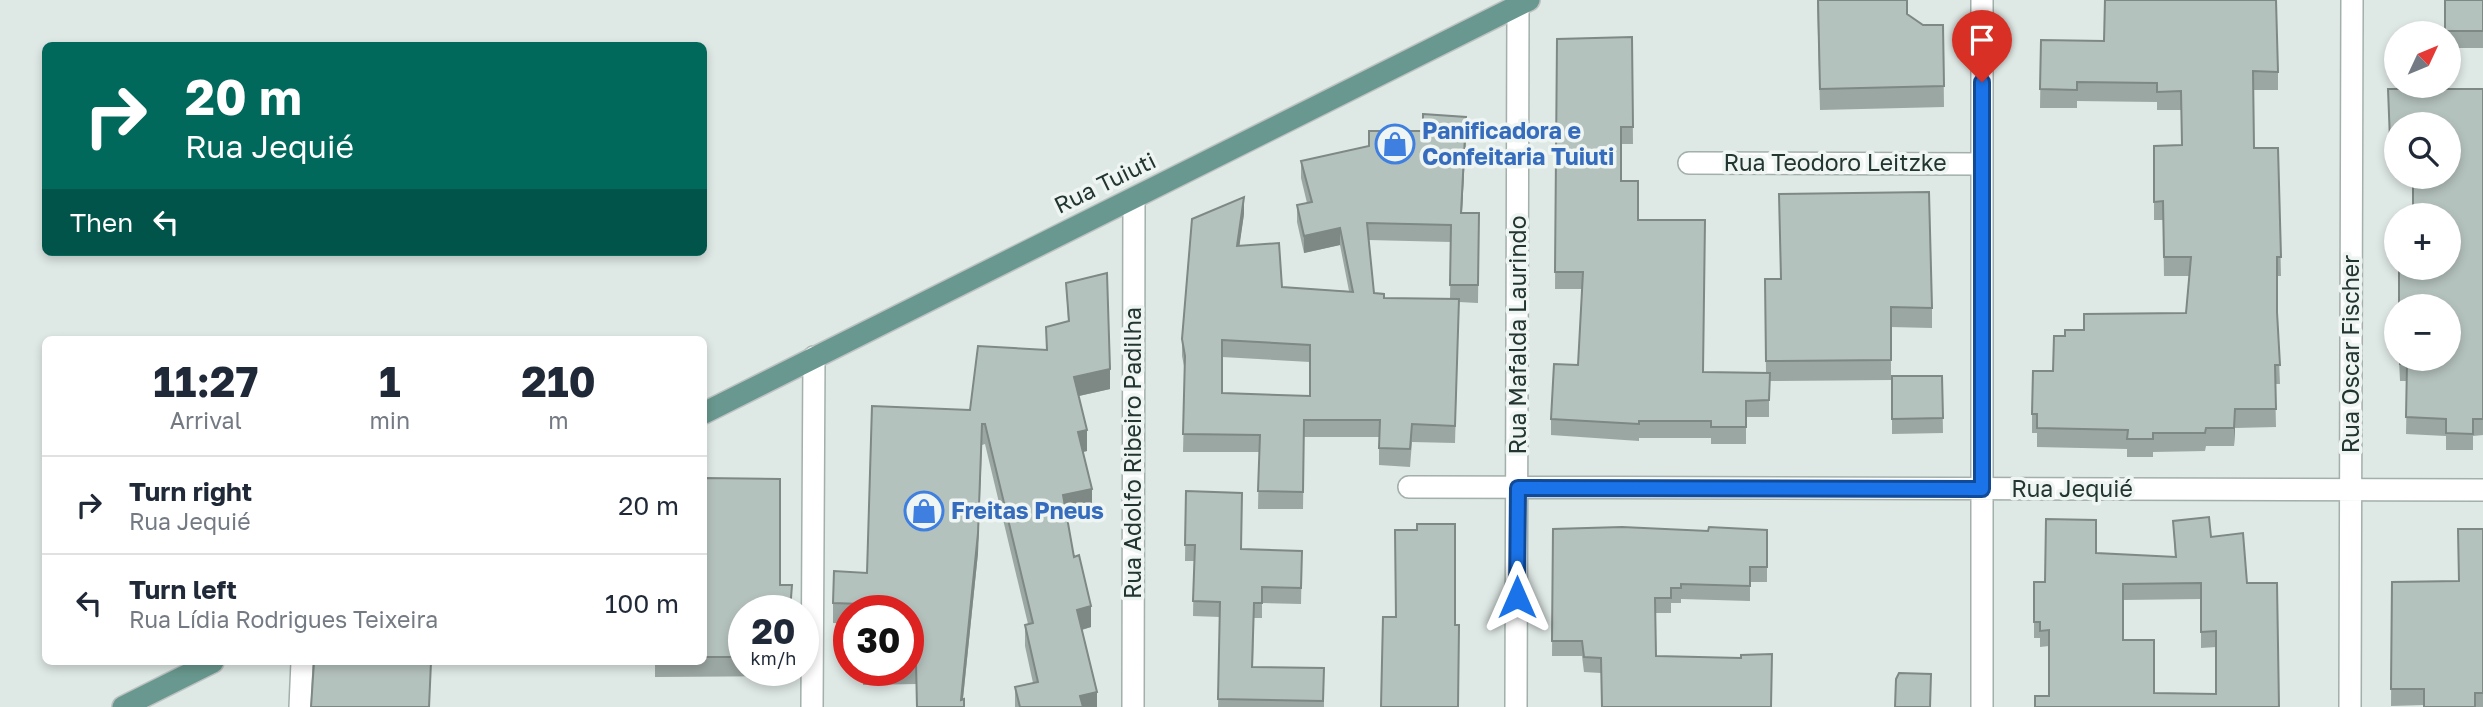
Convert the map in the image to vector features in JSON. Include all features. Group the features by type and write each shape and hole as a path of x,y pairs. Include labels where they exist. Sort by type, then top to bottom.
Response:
{"main road":[{"name":"Rua Tuiuti","path":"707,411 1524,3"},
{"path":"123,707 207,665"}],"street":[{"path":"1982,0 1982,707"},
{"name":"Rua Oscar Fischer","path":"2350,707 2352,0"},
{"name":"Rua Mafalda Laurindo","path":"1516,707 1524,3"},
{"name":"Rua Teodoro Leitzke","path":"1689,163 1982,164"},
{"name":"Rua Adolfo Ribeiro Padilha","path":"1133,198 1133,707"},
{"path":"813,707 814,357"},
{"name":"Rua Jequié","path":"1409,487 2483,489"},
{"path":"300,707 302,665"}],"building":[{"path":"1818,0 1907,0 1907,14 1923,25 1943,25 1944,86 1820,89"},
{"path":"2105,0 2276,0 2278,72 2253,71 2254,148 2278,148 2281,257 2277,257 2280,365 2275,365 2276,409 2235,409 2234,428 2206,428 2205,433 2153,433 2153,439 2127,439 2128,430 2037,428 2037,414 2032,414 2033,371 2053,371 2054,336 2065,336 2065,330 2084,330 2084,314 2186,313 2191,257 2164,257 2163,201 2154,202 2154,146 2182,145 2181,91 2157,92 2157,83 2077,82 2077,90 2040,89 2041,40 2104,41"},
{"path":"2445,0 2483,0 2483,31 2461,31 2461,21 2445,21"},
{"path":"1632,37 1633,127 1621,127 1621,181 1638,181 1638,220 1705,220 1703,372 1770,373 1769,400 1746,401 1746,427 1711,427 1711,421 1639,421 1639,424 1551,419 1554,364 1578,365 1583,272 1555,272 1557,39"},
{"path":"2461,89 2483,89 2483,419 2473,419 2473,434 2446,433 2446,419 2406,417 2407,371 2461,371 2461,294 2399,294 2399,280 2461,280 2461,203 2413,203 2413,189 2461,189 2461,112 2389,112 2388,98 2461,98"},
{"path":"1423,114 1466,117 1461,213 1479,213 1478,285 1450,285 1451,225 1367,223 1374,293 1384,294 1384,298 1459,299 1455,426 1412,424 1410,449 1379,448 1380,420 1304,420 1303,492 1258,491 1260,435 1183,434 1185,356 1182,339 1192,219 1244,197 1237,246 1279,243 1282,287 1353,292 1340,228 1304,236 1297,205 1312,202 1301,161 1369,146 1369,131 1423,131","holes":["1222,340 1310,345 1310,396 1222,393"]},
{"path":"1929,192 1932,308 1891,307 1891,360 1766,361 1765,279 1781,279 1779,194"},
{"path":"1107,273 1110,369 1074,377 1087,430 1078,432 1092,489 1063,495 1074,557 1079,555 1091,606 1077,610 1097,692 1080,696 1083,707 1020,707 1015,687 1038,682 1025,625 1033,623 985,424 982,424 978,533 961,700 964,699 964,707 917,707 917,686 924,686 924,595 833,595 834,571 867,573 872,406 970,410 978,346 1047,350 1046,327 1069,321 1066,283"},
{"path":"1892,376 1942,376 1943,418 1892,419"},
{"path":"707,478 780,479 780,585 792,585 791,595 728,595 728,657 707,657"},
{"path":"1186,491 1242,493 1241,549 1302,551 1301,588 1262,587 1262,603 1254,603 1252,667 1324,668 1323,701 1218,699 1220,602 1193,601 1195,545 1185,545"},
{"path":"2209,517 2211,537 2243,533 2247,583 2277,583 2279,707 2035,707 2035,696 2049,696 2049,630 2040,631 2040,622 2034,622 2034,582 2045,582 2046,519 2096,520 2096,553 2176,557 2173,521","holes":["2201,583 2201,632 2216,631 2216,694 2154,693 2154,640 2123,640 2123,584"]},
{"path":"1417,524 1455,524 1455,625 1459,625 1458,707 1381,707 1383,617 1396,617 1395,530 1417,530"},
{"path":"1622,527 1708,531 1709,527 1767,530 1767,567 1750,567 1750,586 1681,584 1681,588 1671,588 1671,598 1655,598 1656,656 1741,658 1741,655 1772,654 1771,707 1602,707 1601,658 1584,657 1582,641 1552,641 1553,529"},
{"path":"2458,529 2483,529 2483,693 2475,693 2475,707 2424,707 2424,689 2391,689 2392,582 2459,581"},
{"path":"314,665 431,665 429,707 311,707"},
{"path":"1899,673 1931,674 1930,707 1895,707 1896,679"}],"place":[{"name":"Panificadora e Confeitaria Tuiuti","path":"1395,144"},
{"name":"Freitas Pneus","path":"924,511"}],"route":[{"path":"1517,597 1518,488 1982,489 1982,82"}]}
